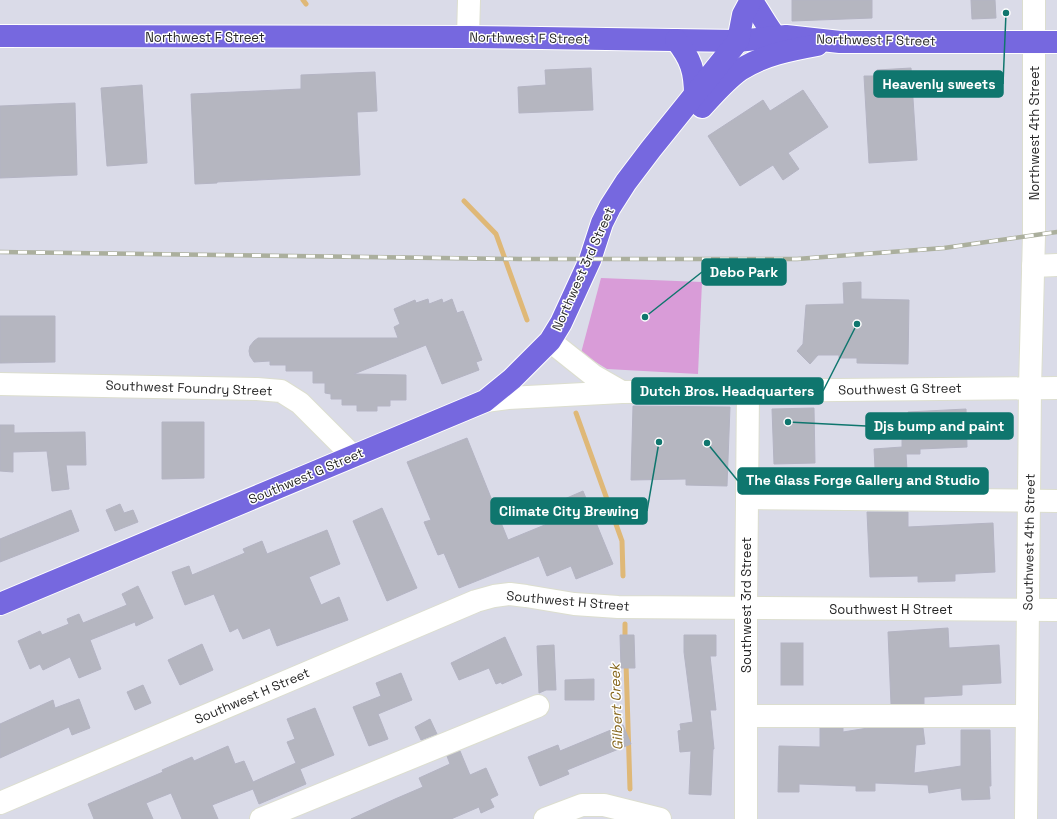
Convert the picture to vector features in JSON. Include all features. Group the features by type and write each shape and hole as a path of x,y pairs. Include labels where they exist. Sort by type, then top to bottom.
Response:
{"main road":[{"path":"751,0 768,27 776,36"},
{"name":"Northwest 3rd Street","path":"485,402 518,374 550,341 561,323 590,260 602,223 626,182 738,41 744,15 751,0"},
{"name":"Northwest F Street","path":"0,36 468,37 738,41 776,36 795,36 840,42 1057,42"},
{"path":"676,40 685,52 693,68 695,96"},
{"name":"Northwest 3rd Street","path":"626,182 676,135 710,98 739,71 751,64 781,53 805,47 840,42"},
{"name":"Southwest G Street","path":"0,604 485,402"}],"street":[{"path":"468,37 469,0"},
{"name":"Northwest 4th Street","path":"1033,266 1034,0"},
{"path":"1033,266 1057,265"},
{"name":"Southwest 4th Street","path":"1026,819 1030,388 1033,266"},
{"path":"550,341 594,376 622,392"},
{"name":"Southwest Foundry Street","path":"0,384 257,389 281,391 300,403 353,456"},
{"name":"Southwest G Street","path":"485,402 508,398 622,392 1057,388"},
{"name":"Southwest 3rd Street","path":"746,819 748,390"},
{"path":"747,498 1057,501"},
{"name":"Southwest H Street","path":"0,803 476,600 494,596 510,594 574,604 618,607 1057,610"},
{"path":"261,819 538,706"},
{"path":"746,716 1027,716"},
{"path":"545,819 582,805 604,805 660,819"}],"shaded area":[{"path":"601,278 702,282 698,374 607,369 581,353"}],"building":[{"path":"792,0 872,0 872,18 792,21"},
{"path":"971,0 995,0 996,18 972,19"},
{"path":"591,68 593,110 519,113 518,87 546,85 545,70"},
{"path":"911,68 917,160 869,163 864,76 878,76 877,70"},
{"path":"375,72 377,111 357,112 360,175 195,184 191,94 301,89 301,75"},
{"path":"142,85 147,163 107,166 101,88"},
{"path":"803,90 828,127 788,153 799,169 783,180 773,165 740,186 708,136 763,100 770,111"},
{"path":"75,103 77,175 0,178 0,106"},
{"path":"861,282 861,299 909,300 908,364 857,363 857,358 839,358 839,355 818,355 810,364 797,351 803,344 806,305 844,304 843,283"},
{"path":"428,299 429,304 442,299 443,303 452,299 457,313 463,311 482,360 476,362 479,370 442,384 426,345 354,374 406,375 406,400 390,400 390,406 377,406 377,411 357,411 357,405 342,405 342,399 331,399 331,394 325,393 325,383 313,383 313,371 286,371 286,365 270,365 270,361 254,362 250,356 250,346 258,338 398,338 394,327 400,324 394,309 415,300 416,303"},
{"path":"0,316 55,316 55,362 0,363"},
{"path":"633,406 730,407 727,486 686,485 686,479 631,480"},
{"path":"814,408 815,463 774,464 772,409"},
{"path":"966,409 967,447 920,449 920,454 906,454 908,487 876,487 874,449 902,447 902,436 909,435 908,412"},
{"path":"162,422 204,422 204,478 162,479"},
{"path":"0,425 14,425 14,433 85,432 86,465 66,465 69,489 52,491 47,451 13,452 13,472 0,471"},
{"path":"467,438 508,540 552,522 546,507 583,491 613,564 576,579 571,566 547,576 539,556 459,588 444,553 438,555 424,522 431,520 407,462"},
{"path":"120,504 124,513 133,510 138,522 115,531 106,510"},
{"path":"382,508 417,588 387,601 353,521"},
{"path":"71,510 79,531 0,562 0,539"},
{"path":"867,512 908,512 908,527 993,523 995,572 955,574 955,581 918,582 918,576 870,577"},
{"path":"327,530 340,564 309,577 321,605 339,597 348,620 277,646 270,628 243,639 238,628 230,632 214,594 185,605 172,572 189,566 192,575 245,553 243,549 262,541 267,554"},
{"path":"138,586 153,618 136,626 135,622 90,640 101,669 79,678 70,657 43,670 40,664 30,669 18,641 40,631 42,635 69,624 67,619 79,614 83,623 127,605 122,594"},
{"path":"948,628 949,648 999,645 1001,683 962,685 962,695 924,697 924,704 891,704 888,632"},
{"path":"620,635 634,635 635,668 621,668"},
{"path":"684,635 716,635 716,656 710,656 716,710 710,710 714,749 711,795 689,794 691,751 680,752 678,731 681,730 680,724 693,722 684,652"},
{"path":"505,637 522,675 502,684 501,682 496,684 489,668 459,680 451,663"},
{"path":"781,643 803,643 803,685 781,685"},
{"path":"202,644 213,670 180,685 168,660"},
{"path":"554,645 556,690 546,690 539,693 537,646"},
{"path":"401,673 412,700 378,714 388,739 369,746 353,707 381,696 376,683"},
{"path":"594,679 594,700 565,700 565,680"},
{"path":"143,685 151,703 135,710 127,692"},
{"path":"79,699 90,728 72,735 69,727 0,758 0,724 53,700 55,708"},
{"path":"315,708 334,755 300,769 306,784 259,804 253,789 212,805 218,819 182,819 171,793 146,803 153,819 94,819 88,804 163,772 162,770 192,757 194,761 228,746 235,764 244,761 253,782 296,763 287,742 295,739 287,719"},
{"path":"430,719 437,734 421,740 415,727"},
{"path":"623,725 631,744 567,770 569,774 540,786 528,757 558,745 560,751"},
{"path":"820,728 843,728 843,732 868,728 923,728 925,744 916,745 914,773 961,766 961,730 990,730 990,799 962,800 961,788 929,793 928,785 875,783 875,791 856,791 856,786 799,784 799,792 778,792 779,746 820,747"},
{"path":"460,751 470,775 486,768 498,795 490,799 494,807 481,813 479,807 451,819 351,819 423,787 419,778 450,764 447,756"}],"waterway":[{"name":"Gilbert Creek","path":"303,0 306,4"},
{"name":"Gilbert Creek","path":"464,201 496,234 527,320"},
{"name":"Gilbert Creek","path":"576,413 622,541 623,576"},
{"name":"Gilbert Creek","path":"625,624 625,641"},
{"name":"Gilbert Creek","path":"626,663 630,789"}],"railway":[{"path":"0,252 519,259 797,259 944,248 1057,232"}],"place":[{"name":"Heavenly sweets","path":"1006,13"},
{"name":"Debo Park","path":"645,317"},
{"name":"Dutch Bros. Headquarters","path":"857,324"},
{"name":"Djs bump and paint","path":"788,422"},
{"name":"Climate City Brewing","path":"659,442"},
{"name":"The Glass Forge Gallery and Studio","path":"707,443"}]}
